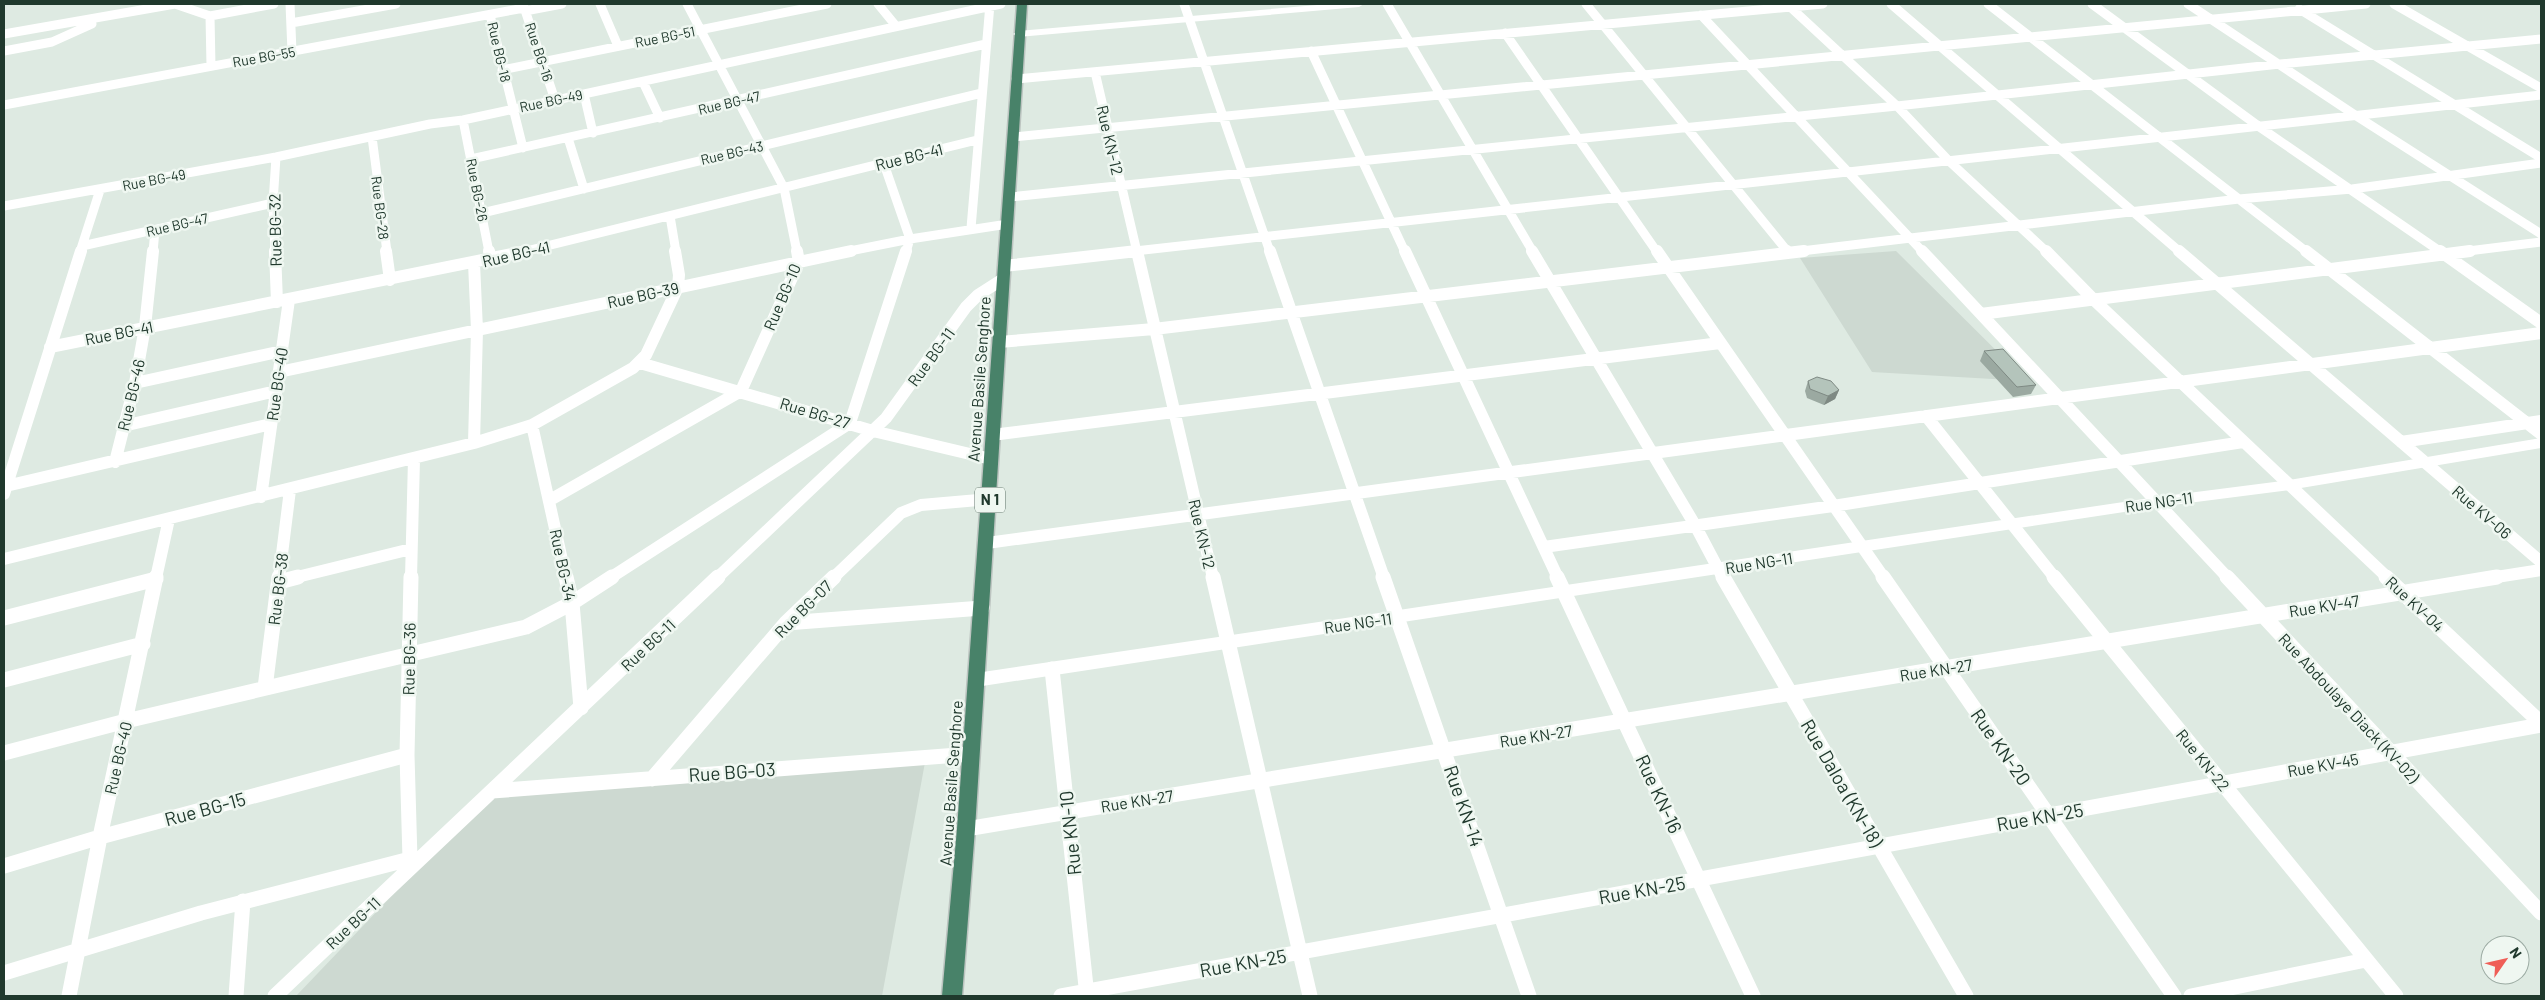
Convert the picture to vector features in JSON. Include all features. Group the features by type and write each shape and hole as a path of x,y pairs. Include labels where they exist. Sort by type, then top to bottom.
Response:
{"highway":[{"name":"Avenue Basile Senghore","path":"952,996 990,499 992,435 1010,198 1018,34 1022,4"}],"street":[{"path":"4,34 175,4 202,15 210,16 274,4"},
{"path":"290,4 292,52"},
{"path":"291,23 396,4"},
{"name":"Rue BG-55","path":"4,105 524,8 562,4"},
{"path":"600,4 618,46"},
{"name":"Rue BG-10","path":"688,4 784,188 799,262 741,390"},
{"name":"Rue BG-51","path":"502,70 827,4"},
{"path":"878,4 896,26"},
{"name":"Rue BG-49","path":"4,206 77,191 100,190 463,120 989,5 1001,4"},
{"name":"Rue KN-14","path":"1184,4 1318,394 1398,617 1529,996"},
{"path":"1018,34 1359,4"},
{"name":"Rue Daloa (KN-18)","path":"1387,4 1595,359 1695,525 1718,569 1966,996"},
{"path":"1586,4 1788,253"},
{"path":"1016,79 1789,5 1822,4"},
{"name":"Rue KV-06","path":"1891,4 2541,562"},
{"path":"1988,4 2541,434"},
{"path":"2092,4 2261,128 2352,189 2541,323"},
{"path":"2188,4 2358,117 2450,174 2541,234"},
{"path":"2291,4 2458,105 2541,158"},
{"path":"1013,137 2366,4"},
{"path":"2394,4 2541,88"},
{"path":"971,228 989,5"},
{"name":"Rue KV-04","path":"1789,5 1897,106 1949,161 2021,226 2094,300 2541,724"},
{"name":"Rue BG-16","path":"524,8 555,100"},
{"path":"4,50 52,42 113,15"},
{"name":"Rue BG-18","path":"490,15 522,148"},
{"name":"Rue Abdoulaye Diack (KV-02)","path":"1700,15 2157,502 2389,753 2540,911"},
{"path":"210,16 211,66"},
{"name":"Rue KN-20","path":"1505,33 2174,996"},
{"path":"1010,198 2093,86 2280,64 2541,39"},
{"name":"Rue BG-47","path":"471,159 738,101 986,44"},
{"name":"Rue KN-16","path":"1311,52 1462,376 1509,472 1752,996"},
{"name":"Rue KN-12","path":"1095,72 1310,996"},
{"path":"643,82 660,118"},
{"name":"Rue BG-43","path":"482,213 982,93"},
{"path":"584,94 593,133"},
{"path":"1004,272 1136,252 2261,128 2541,95"},
{"name":"Rue BG-26","path":"463,120 491,260"},
{"name":"Rue BG-28","path":"372,137 390,280"},
{"path":"568,138 584,189"},
{"name":"Rue BG-41","path":"50,347 491,260 977,140"},
{"name":"Rue BG-32","path":"276,157 273,203 283,301"},
{"path":"999,342 1154,329 2240,199 2352,189 2450,174 2541,163"},
{"path":"4,753 126,721 526,627 572,603 850,423 910,239 884,164"},
{"path":"5,490 100,190"},
{"name":"Rue BG-47","path":"82,246 273,203"},
{"path":"4,559 414,459 532,425 640,363 646,356 678,287 679,276 670,216"},
{"name":"Rue BG-39","path":"279,372 910,239 971,228 1008,224"},
{"path":"145,327 155,230"},
{"path":"1981,314 2541,242"},
{"path":"474,263 477,330 474,443"},
{"name":"Rue BG-11","path":"275,996 412,862 581,708 873,431 886,418 966,307 1004,272"},
{"name":"Rue BG-40","path":"260,497 282,351 283,301"},
{"name":"Rue BG-46","path":"115,462 135,383 145,327"},
{"path":"986,543 2541,333"},
{"path":"992,435 1720,343"},
{"path":"135,383 282,351"},
{"name":"Rue BG-27","path":"640,363 741,390 873,431 991,459"},
{"path":"550,500 741,390"},
{"path":"123,426 276,392"},
{"name":"Rue KN-22","path":"1926,416 2010,524 2396,996"},
{"path":"2401,442 2541,420"},
{"path":"5,490 271,424"},
{"name":"Rue BG-34","path":"532,425 572,603 581,708"},
{"path":"1544,547 1834,506 2117,460 2243,442"},
{"name":"Rue NG-11","path":"976,680 2157,502 2289,485 2541,443"},
{"name":"Rue BG-36","path":"412,862 406,755 414,459"},
{"name":"Rue BG-38","path":"266,688 290,490"},
{"name":"Rue BG-07","path":"652,779 786,623 901,513 921,505 990,499"},
{"name":"Rue BG-40","path":"69,996 100,837 169,519"},
{"path":"279,582 411,549"},
{"name":"Rue KV-47","path":"2106,642 2541,570"},
{"path":"4,618 156,579"},
{"path":"786,623 982,608"},
{"name":"Rue KN-27","path":"966,829 2106,642"},
{"path":"4,680 143,644"},
{"name":"Rue KN-10","path":"1052,669 1087,994"},
{"name":"Rue KV-45","path":"2222,784 2541,724"},
{"name":"Rue BG-03","path":"492,791 971,754"},
{"name":"Rue BG-15","path":"4,866 100,837 406,755"},
{"name":"Rue KN-25","path":"1061,996 1087,994 1300,952 2222,784"},
{"path":"4,972 243,901 412,862"},
{"path":"236,996 243,901"},
{"path":"2191,996 2366,960"}],"shaded area":[{"path":"1896,251 2027,381 1872,372 1800,258"},
{"path":"926,757 882,996 296,996 492,791"}],"building":[{"path":"2003,349 2036,385 2017,387 1984,351"},
{"path":"1817,377 1831,381 1839,390 1828,396 1810,389 1808,381"}]}
